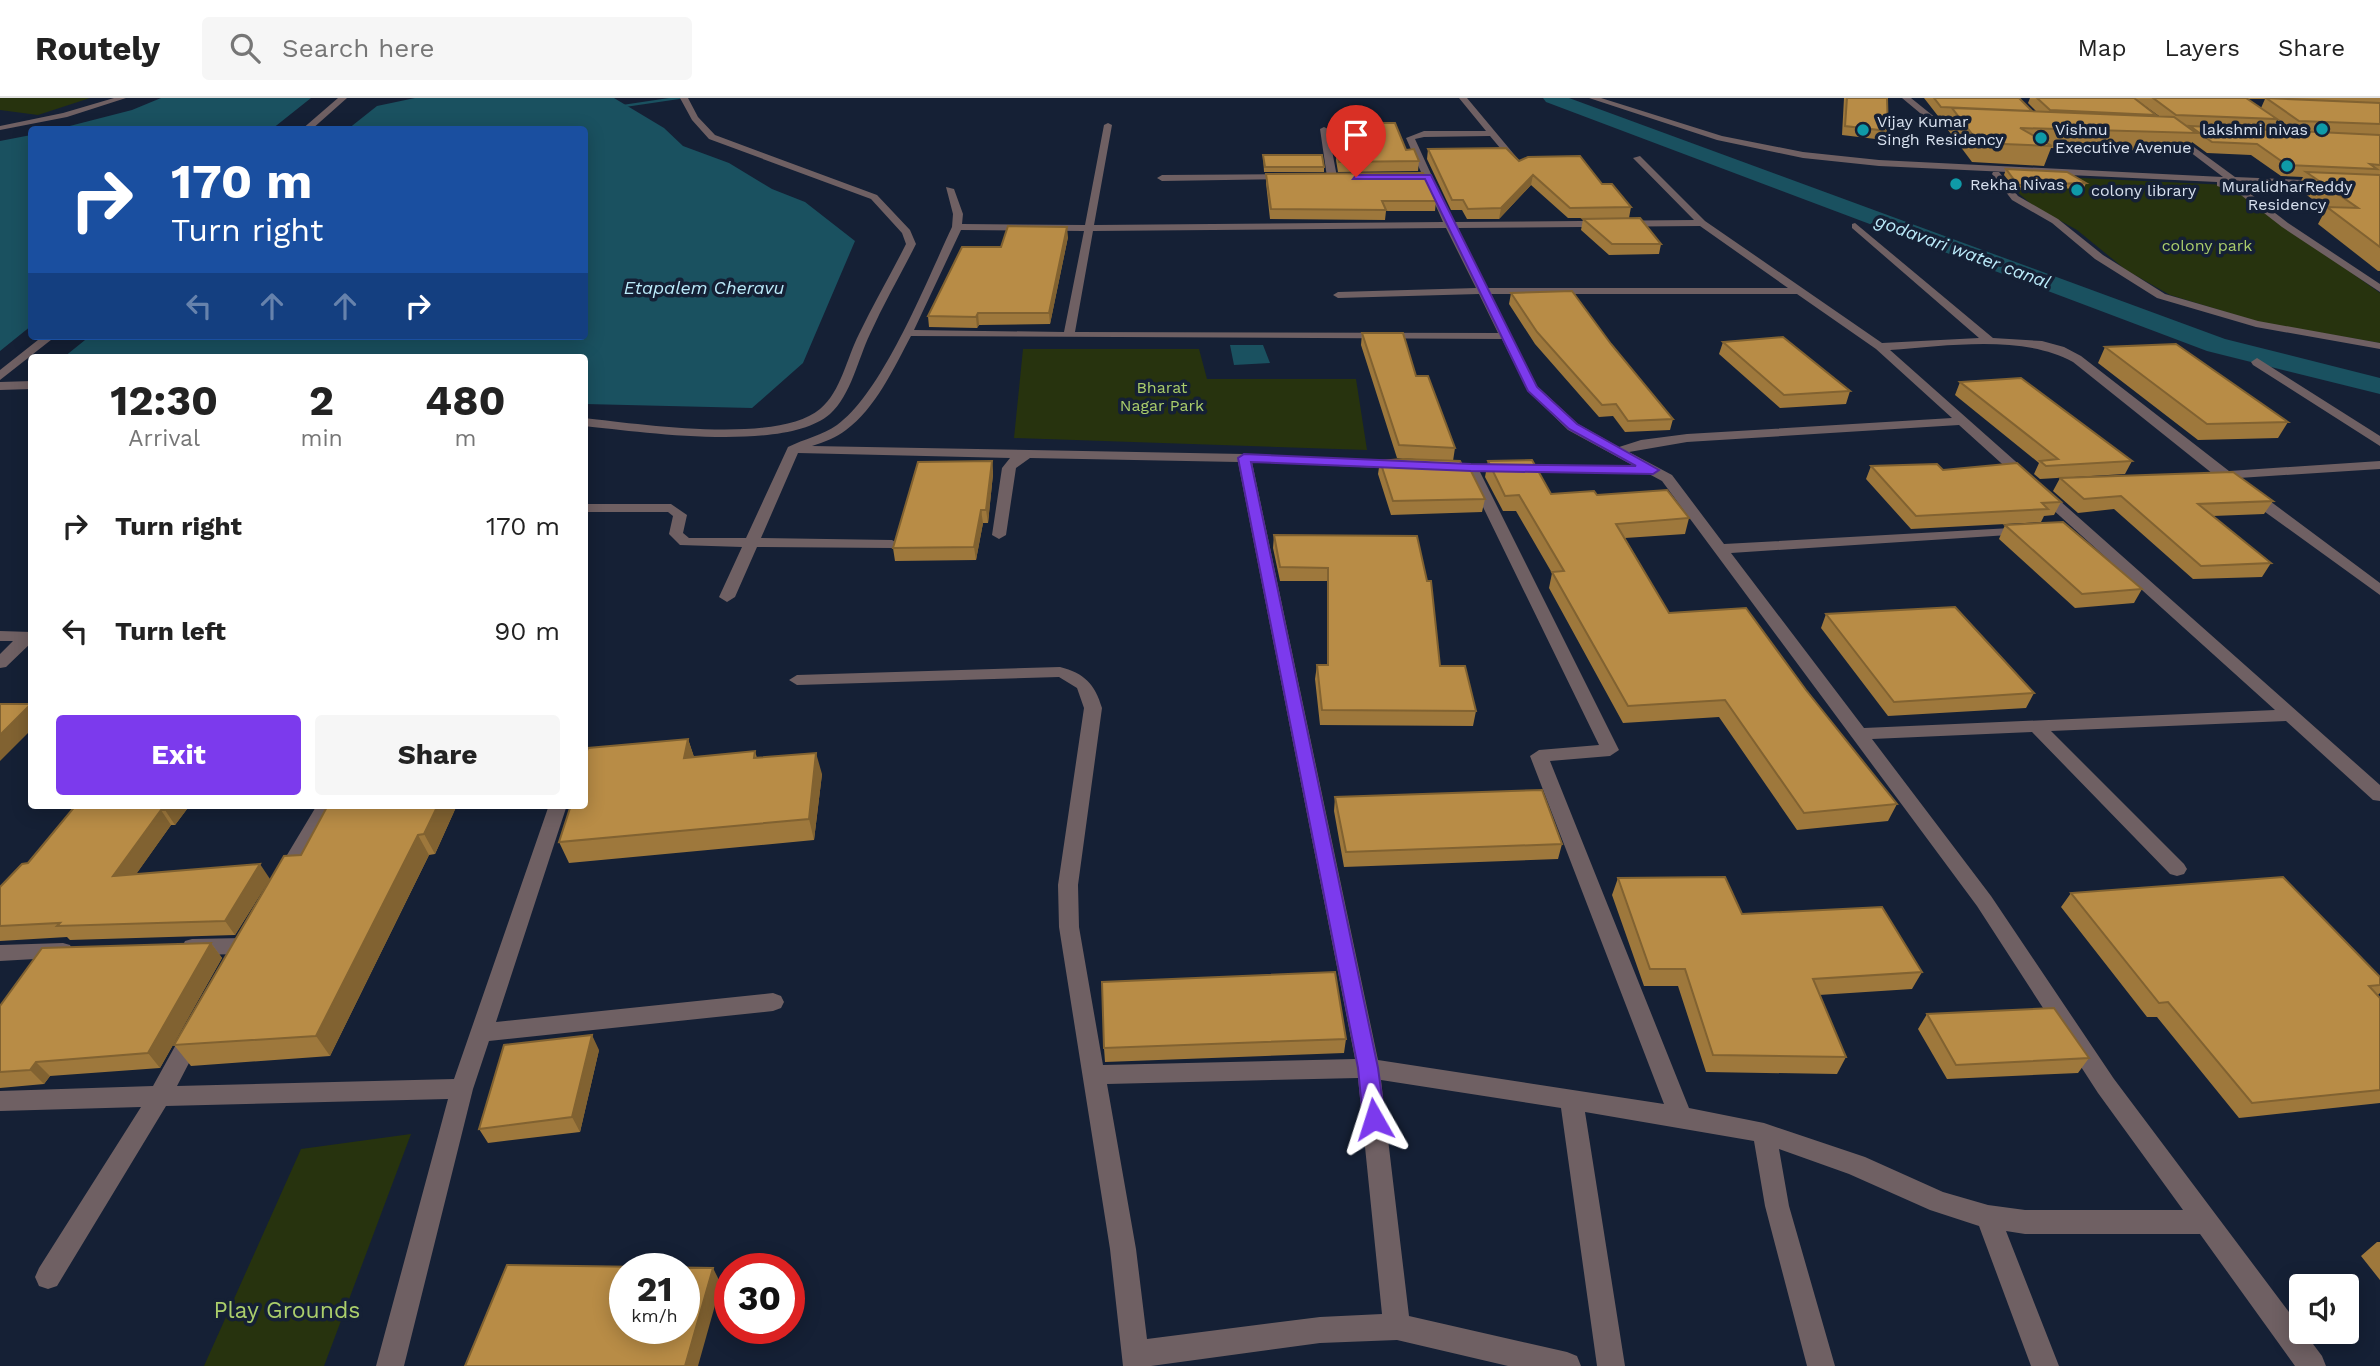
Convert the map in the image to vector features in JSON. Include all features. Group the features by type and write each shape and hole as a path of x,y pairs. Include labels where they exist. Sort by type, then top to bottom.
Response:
{"street":[{"path":"0,128 64,115 122,98"},
{"path":"310,126 343,98"},
{"path":"588,422 722,432 787,429 808,424 825,413 841,390 864,334 911,244 907,232 874,197 712,137 695,118 684,98"},
{"path":"1463,98 1520,166"},
{"path":"1593,98 1720,138 1803,155 1879,163 2340,184"},
{"path":"1906,98 1935,121 1976,123"},
{"path":"2258,103 2244,103 2291,136"},
{"path":"1069,335 1108,125"},
{"path":"1324,129 1332,177"},
{"path":"2160,129 2171,133 2380,283"},
{"path":"1492,133 1410,138 1450,226 1532,388 1573,427 1667,478 1984,901 2106,1086 2312,1366"},
{"path":"2171,133 2184,133"},
{"path":"2277,136 2316,137"},
{"path":"1637,158 1702,223 1880,346 1963,421 2043,486 2081,526 2380,795"},
{"path":"2380,289 2233,185 1996,174 2015,198 2055,221 2099,257 2161,296 2256,324 2380,346"},
{"path":"1162,178 1293,177"},
{"path":"1319,177 1346,177"},
{"path":"1414,177 1428,177"},
{"path":"727,597 793,450 826,438 845,424 874,388 906,333 957,227 958,214 949,189"},
{"path":"957,227 1702,223"},
{"path":"1854,226 1992,343"},
{"path":"1338,295 1484,291 1799,291"},
{"path":"906,333 1506,336"},
{"path":"2,373 45,340"},
{"path":"1880,346 1992,343 2046,346 2077,359 2380,590"},
{"path":"2257,362 2380,442"},
{"path":"0,386 28,385"},
{"path":"1618,451 1641,444 1687,438 1963,421"},
{"path":"793,450 1244,458 1410,465"},
{"path":"999,536 1009,468 1015,460 1028,454"},
{"path":"1244,458 1368,1068 1397,1326"},
{"path":"2199,477 2380,465"},
{"path":"1653,470 1479,468 1610,750 1539,756 1681,1116"},
{"path":"588,508 671,508 680,515 676,534 685,542 892,544"},
{"path":"1720,549 2081,526"},
{"path":"0,636 28,637"},
{"path":"0,663 28,638"},
{"path":"797,680 1060,671 1084,683 1093,708 1068,885 1069,927 1123,1249 1136,1360 1320,1330 1397,1326 1567,1366"},
{"path":"1858,734 2291,715"},
{"path":"2036,726 2177,869"},
{"path":"275,892 324,809"},
{"path":"390,1366 462,1089 557,809"},
{"path":"229,969 256,924"},
{"path":"176,948 243,946"},
{"path":"0,953 81,950"},
{"path":"481,1033 773,1002"},
{"path":"48,1277 160,1096 203,1015"},
{"path":"1094,1075 1368,1068 1681,1116 1764,1133 1856,1165 1939,1202 1988,1217 2025,1222 2208,1222"},
{"path":"0,1101 462,1089"},
{"path":"1571,1099 1611,1366"},
{"path":"1764,1133 1777,1206 1821,1366"},
{"path":"1988,1217 2045,1366"}],"green space":[{"path":"0,98 90,98 38,115 0,110"},
{"name":"colony park","path":"2059,177 2228,185 2380,293 2380,343 2262,323 2170,295 2126,270 2077,230 2032,205 2007,183 2012,179"},
{"name":"Bharat Nagar Park","path":"1023,349 1199,349 1207,379 1356,379 1367,450 1014,438"},
{"name":"Play Grounds","path":"411,1134 324,1366 204,1366 301,1149"}],"water":[{"path":"161,98 311,98 276,126 70,126 132,110"},
{"name":"Etapalem Cheravu","path":"415,98 614,98 664,128 683,146 729,163 772,189 805,202 855,241 803,363 752,408 588,404 588,354 68,354 85,340 588,340 588,126 352,126 377,106"},
{"path":"28,136 28,328 0,351 0,141"},
{"path":"1230,345 1263,345 1270,363 1234,365"}],"building":[{"path":"1847,98 1887,98 1888,131 1845,126"},
{"path":"1934,98 2019,98 2032,111 1941,107"},
{"path":"2037,98 2134,98 2156,115 2050,110"},
{"path":"2153,98 2246,98 2277,119 2176,115"},
{"path":"2266,98 2380,103 2380,124 2299,121"},
{"path":"1952,108 2174,117 2196,133 2020,128 2052,146 1979,143"},
{"path":"1341,123 1395,123 1406,150 1414,149 1419,161 1339,162 1337,150 1349,150"},
{"path":"2190,126 2380,135 2380,165 2370,164 2377,169 2287,165 2257,144 2212,142"},
{"path":"1506,148 1519,161 1528,157 1580,156 1602,184 1612,184 1631,207 1570,208 1533,175 1501,208 1468,209 1463,200 1452,200 1428,149"},
{"path":"1263,155 1322,155 1324,167 1265,167"},
{"path":"2006,169 2067,172 2086,183 2018,185"},
{"path":"2306,172 2380,175 2380,247 2327,207 2358,208"},
{"path":"1423,173 1436,201 1382,201 1386,210 1271,209 1266,174"},
{"path":"1640,218 1661,244 1612,244 1583,219"},
{"path":"1008,226 1067,227 1049,313 978,313 976,317 928,316 962,247 1001,247"},
{"path":"1572,291 1611,344 1673,419 1628,421 1616,404 1602,405 1537,332 1511,293"},
{"path":"1362,333 1403,333 1416,376 1428,376 1455,448 1399,445"},
{"path":"1783,337 1850,391 1784,395 1723,342"},
{"path":"2176,344 2288,422 2207,424 2105,347"},
{"path":"2021,378 2132,461 2046,466 2040,461 2058,459 1960,382"},
{"path":"1532,460 1551,494 1594,491 1597,495 1667,490 1689,518 1616,524 1669,613 1746,608 1806,690 1897,804 1804,813 1725,700 1628,706 1552,572 1564,571 1519,495 1505,496 1488,461"},
{"path":"992,461 986,510 981,510 974,547 893,548 918,462"},
{"path":"1380,461 1460,461 1462,465 1468,465 1485,499 1393,501"},
{"path":"2017,463 2061,502 2042,503 2048,509 1916,516 1871,466 1937,464 1943,470"},
{"path":"2233,472 2273,501 2198,504 2271,563 2201,566 2121,496 2084,499 2060,478"},
{"path":"2063,522 2142,589 2082,594 2005,525"},
{"path":"1274,535 1417,536 1427,581 1431,581 1440,666 1465,666 1476,711 1322,710 1317,665 1328,665 1328,568 1280,567"},
{"path":"1955,607 2034,693 1894,702 1826,614"},
{"path":"0,704 28,704 28,707 0,735"},
{"path":"688,739 684,758 755,751 754,758 816,753 809,819 559,842 570,809 588,809 588,748"},
{"path":"1542,790 1562,844 1346,852 1335,797"},
{"path":"73,809 166,809 161,810 113,876 260,864 225,921 0,926 0,887 22,864 28,863"},
{"path":"326,809 436,809 424,834 418,835 316,1036 174,1045 284,856 301,855"},
{"path":"1725,877 1742,914 1882,907 1922,972 1813,979 1846,1057 1713,1055 1685,969 1650,969 1618,878"},
{"path":"2283,877 2380,977 2380,985 2369,986 2380,998 2380,1090 2252,1103 2168,1002 2159,1003 2071,893"},
{"path":"211,943 148,1053 36,1062 30,1070 0,1072 0,1006 42,948"},
{"path":"1335,972 1346,1039 1104,1048 1102,982"},
{"path":"2054,1008 2089,1058 1956,1065 1927,1014"},
{"path":"592,1035 572,1117 479,1129 504,1045"},
{"path":"507,1265 609,1266 609,1344 691,1344 685,1366 465,1366"},
{"path":"700,1268 713,1268 700,1314"}],"waterway":[{"path":"625,105 683,98"},
{"name":"godavari water canal","path":"1552,98 2216,345 2380,386"}],"place":[{"name":"lakshmi nivas","path":"2322,129"},
{"name":"Vijay Kumar Singh Residency","path":"1863,130"},
{"name":"Vishnu Executive Avenue","path":"2041,138"},
{"name":"MuralidharReddy Residency","path":"2287,166"},
{"name":"Rekha Nivas","path":"1956,184"},
{"name":"colony library","path":"2077,190"}],"route":[{"path":"1356,177 1428,177 1532,388 1573,427 1653,470 1471,468 1244,458 1368,1068 1374,1119"}]}
